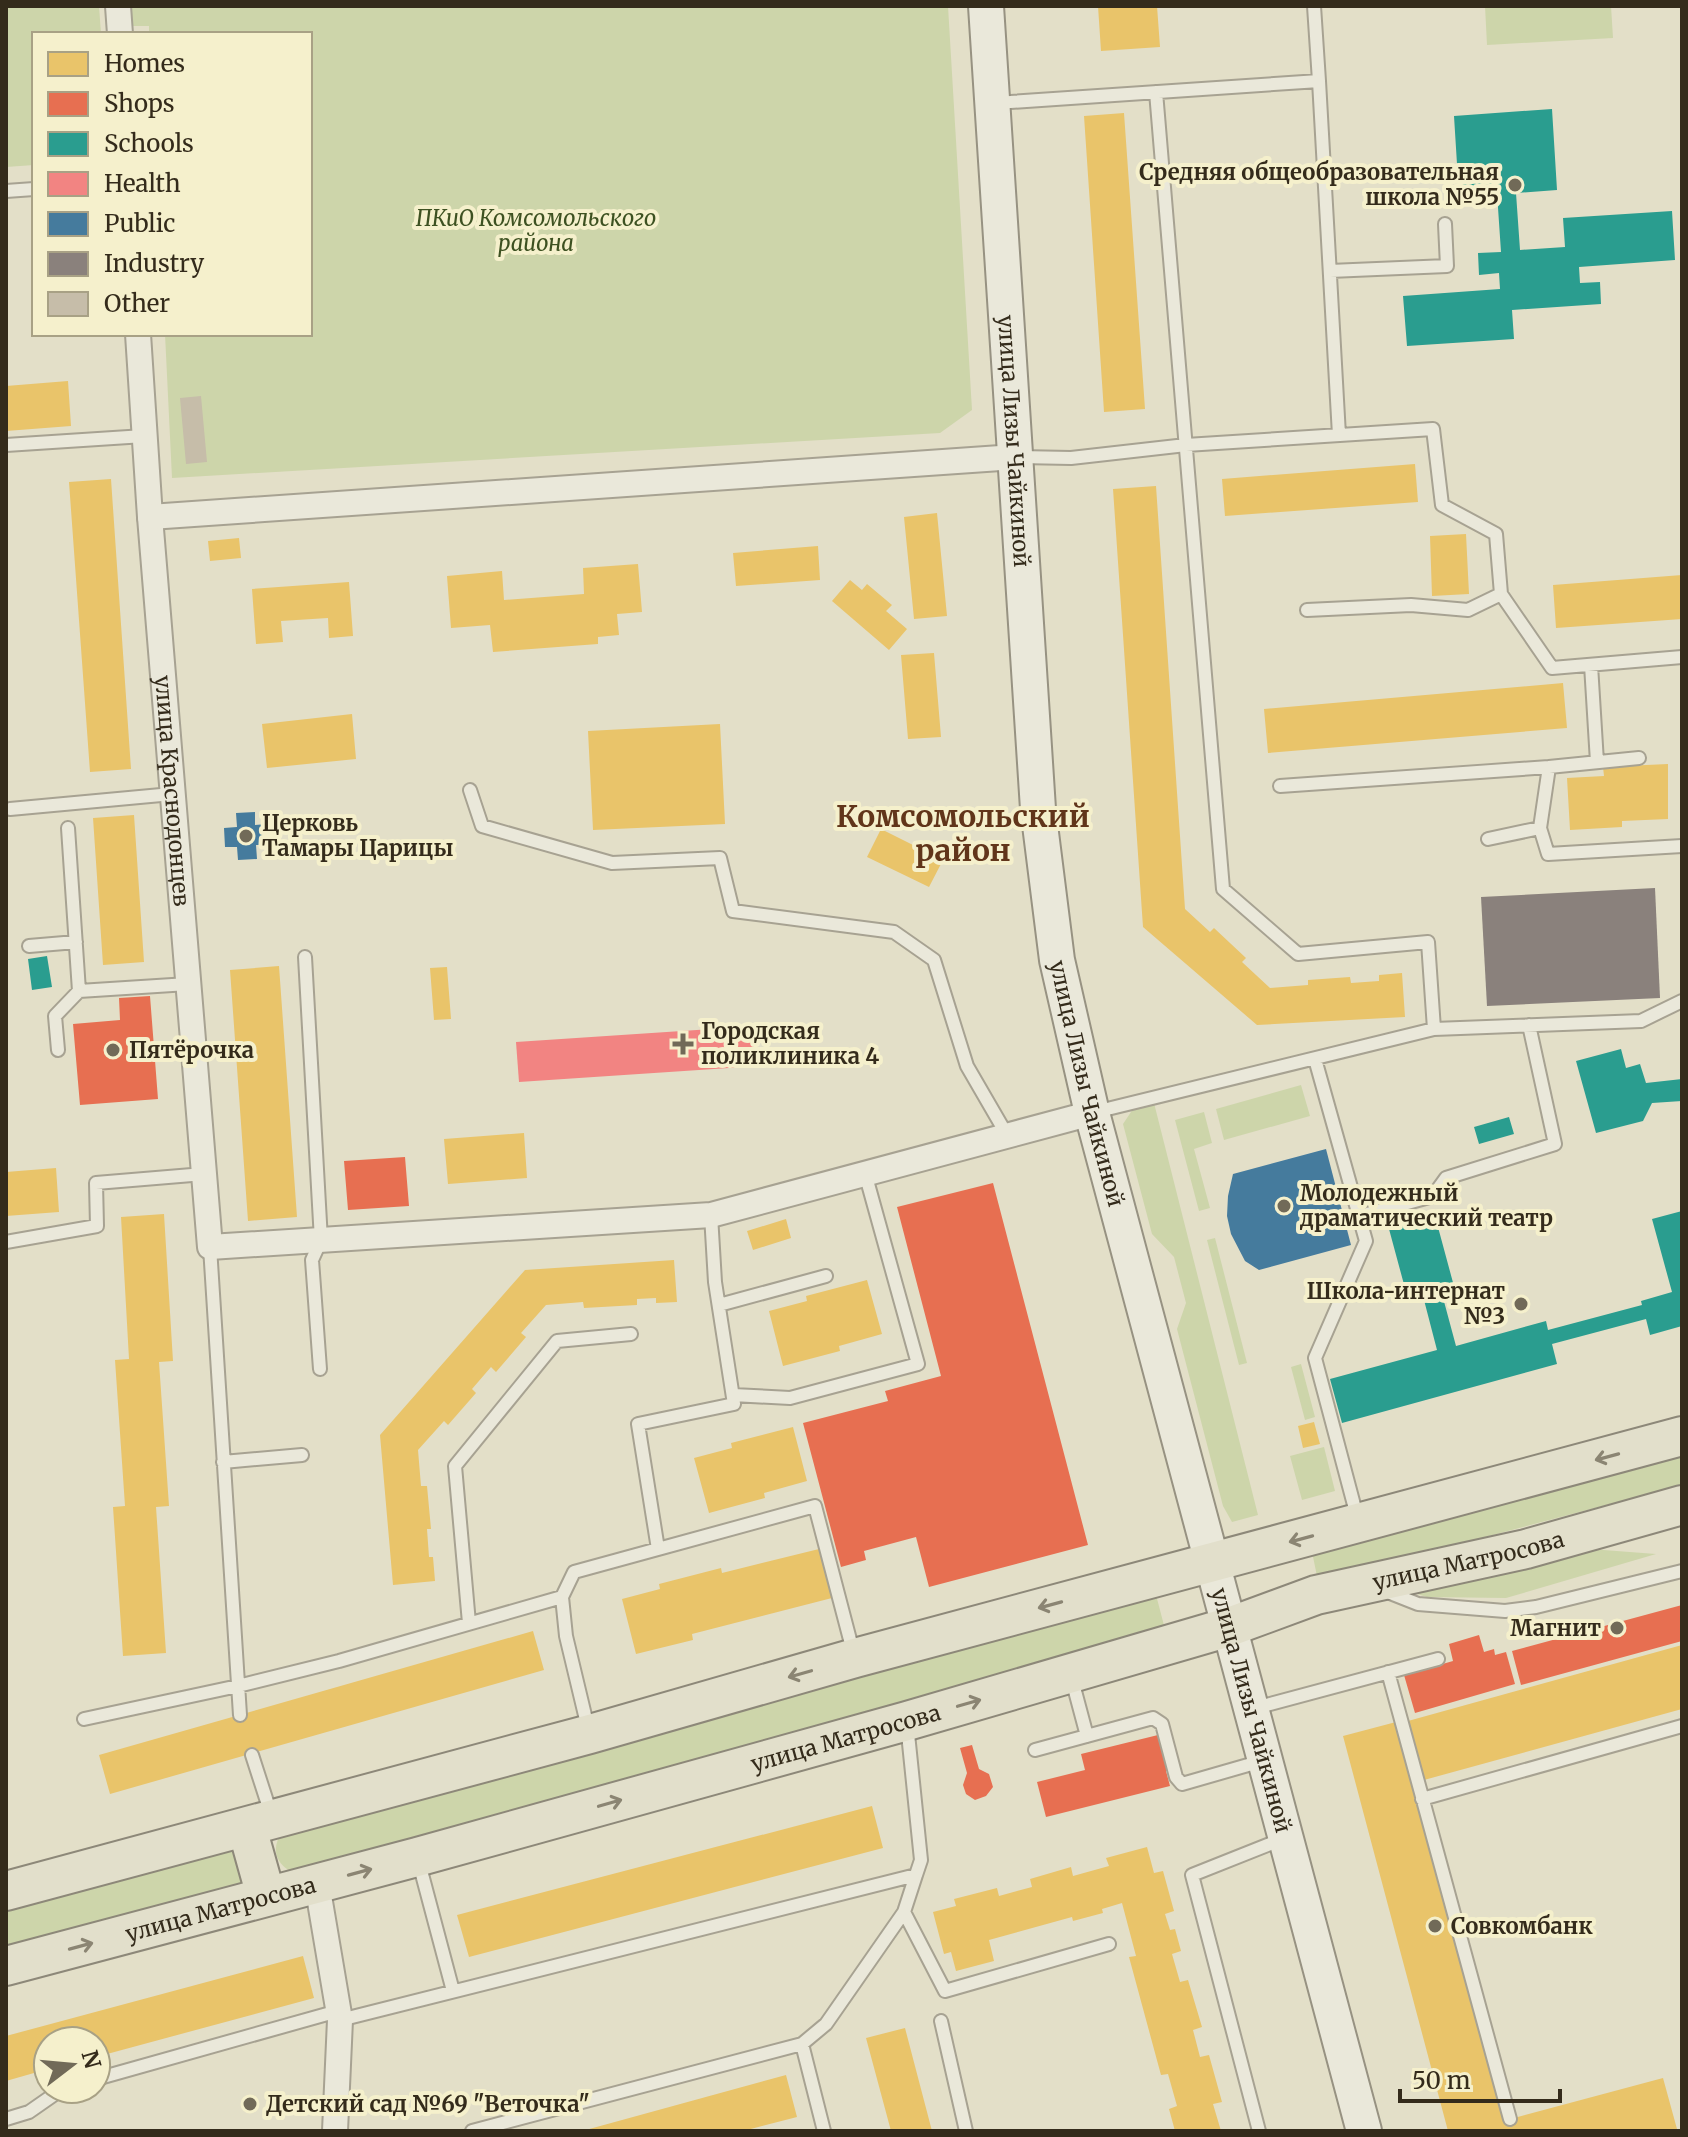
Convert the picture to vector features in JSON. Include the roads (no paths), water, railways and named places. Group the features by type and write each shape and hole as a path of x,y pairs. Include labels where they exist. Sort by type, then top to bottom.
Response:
{"main road":[{"name":"улица Лизы Чайкиной","path":"986,6 1038,809 1057,960 1092,1113 1364,2131"},
{"path":"6,1891 590,1734 1211,1561 1682,1436"},
{"name":"улица Матросова","path":"6,1966 417,1857 907,1721 1229,1627 1316,1595 1526,1549 1682,1505"},
{"path":"260,1824 266,1896"}],"street":[{"path":"118,6 120,32"},
{"name":"улица Краснодонцев","path":"138,336 210,1247"},
{"path":"150,517 1015,457"},
{"path":"210,1247 711,1215 1092,1113"},
{"path":"317,1884 339,2015 335,2131"}],"lane":[{"path":"1314,6 1339,435"},
{"path":"993,103 1319,81"},
{"path":"1156,92 1223,889 1298,954 1428,942 1434,1029"},
{"path":"6,191 32,189"},
{"path":"1330,271 1447,266 1445,224"},
{"path":"1015,457 1071,458 1186,445 1433,429 1442,505 1496,534 1501,594 1552,668 1682,657"},
{"path":"6,445 144,436"},
{"path":"1307,610 1411,605 1468,610 1501,594"},
{"path":"1591,665 1597,762"},
{"path":"1280,786 1639,758"},
{"path":"1549,767 1540,828 1548,854 1682,846"},
{"path":"470,790 482,826 612,863 720,858 733,911 894,932 934,960 967,1066 1007,1135"},
{"path":"10,809 172,794"},
{"path":"68,828 79,991"},
{"path":"1488,839 1540,828"},
{"path":"29,946 76,942"},
{"path":"305,957 321,1240 312,1260 320,1369"},
{"path":"58,1050 55,1016 79,991 188,984"},
{"path":"1092,1113 1434,1029 1641,1021 1682,1001"},
{"path":"1360,1216 1433,1196 1446,1178 1555,1144 1529,1025"},
{"path":"1315,1059 1366,1241 1315,1358 1358,1524"},
{"path":"733,1395 790,1398 918,1364 865,1173"},
{"path":"6,1242 97,1226 96,1183 204,1174"},
{"path":"658,1549 638,1424 734,1404 719,1305 711,1215"},
{"path":"210,1247 240,1715"},
{"path":"719,1305 826,1276"},
{"path":"469,1623 455,1466 557,1341 631,1334"},
{"path":"223,1462 302,1455"},
{"path":"590,1734 566,1636 562,1597 574,1572 815,1506 855,1658"},
{"path":"1363,1583 1418,1604 1505,1611 1536,1607 1682,1571"},
{"path":"84,1719 238,1686 562,1597"},
{"path":"1252,1709 1438,1659"},
{"path":"1388,1672 1510,2119"},
{"path":"1071,1673 1087,1736"},
{"path":"1035,1750 1153,1718 1162,1724 1176,1777 1182,1784 1266,1760"},
{"path":"472,2131 802,2044 826,2024 904,1912 921,1860 907,1721"},
{"path":"1422,1799 1682,1726"},
{"path":"252,1755 260,1824"},
{"path":"1259,2131 1192,1875 1286,1837"},
{"path":"417,1857 453,1991"},
{"path":"112,2075 339,2015 453,1991 916,1875"},
{"path":"904,1912 945,1991 1109,1944"},
{"path":"941,2021 966,2131"},
{"path":"802,2044 824,2131"},
{"path":"6,2119 29,2112 39,2105"}],"place":[{"name":"Средняя общеобразовательная школа №55","path":"1515,185"},
{"name":"Церковь Тамары Царицы","path":"246,836"},
{"name":"Городская поликлиника 4","path":"683,1044"},
{"name":"Пятёрочка","path":"113,1050"},
{"name":"Молодежный драматический театр","path":"1284,1206"},
{"name":"Школа-интернат №3","path":"1521,1304"},
{"name":"Магнит","path":"1617,1628"},
{"name":"Совкомбанк","path":"1435,1926"},
{"name":"Детский сад №69 \"Веточка\"","path":"250,2104"}],"district":[{"name":"Комсомольский район","path":"963,834"}],"park label":[{"name":"ПКиО Комсомольского района","path":"536,230"}]}
